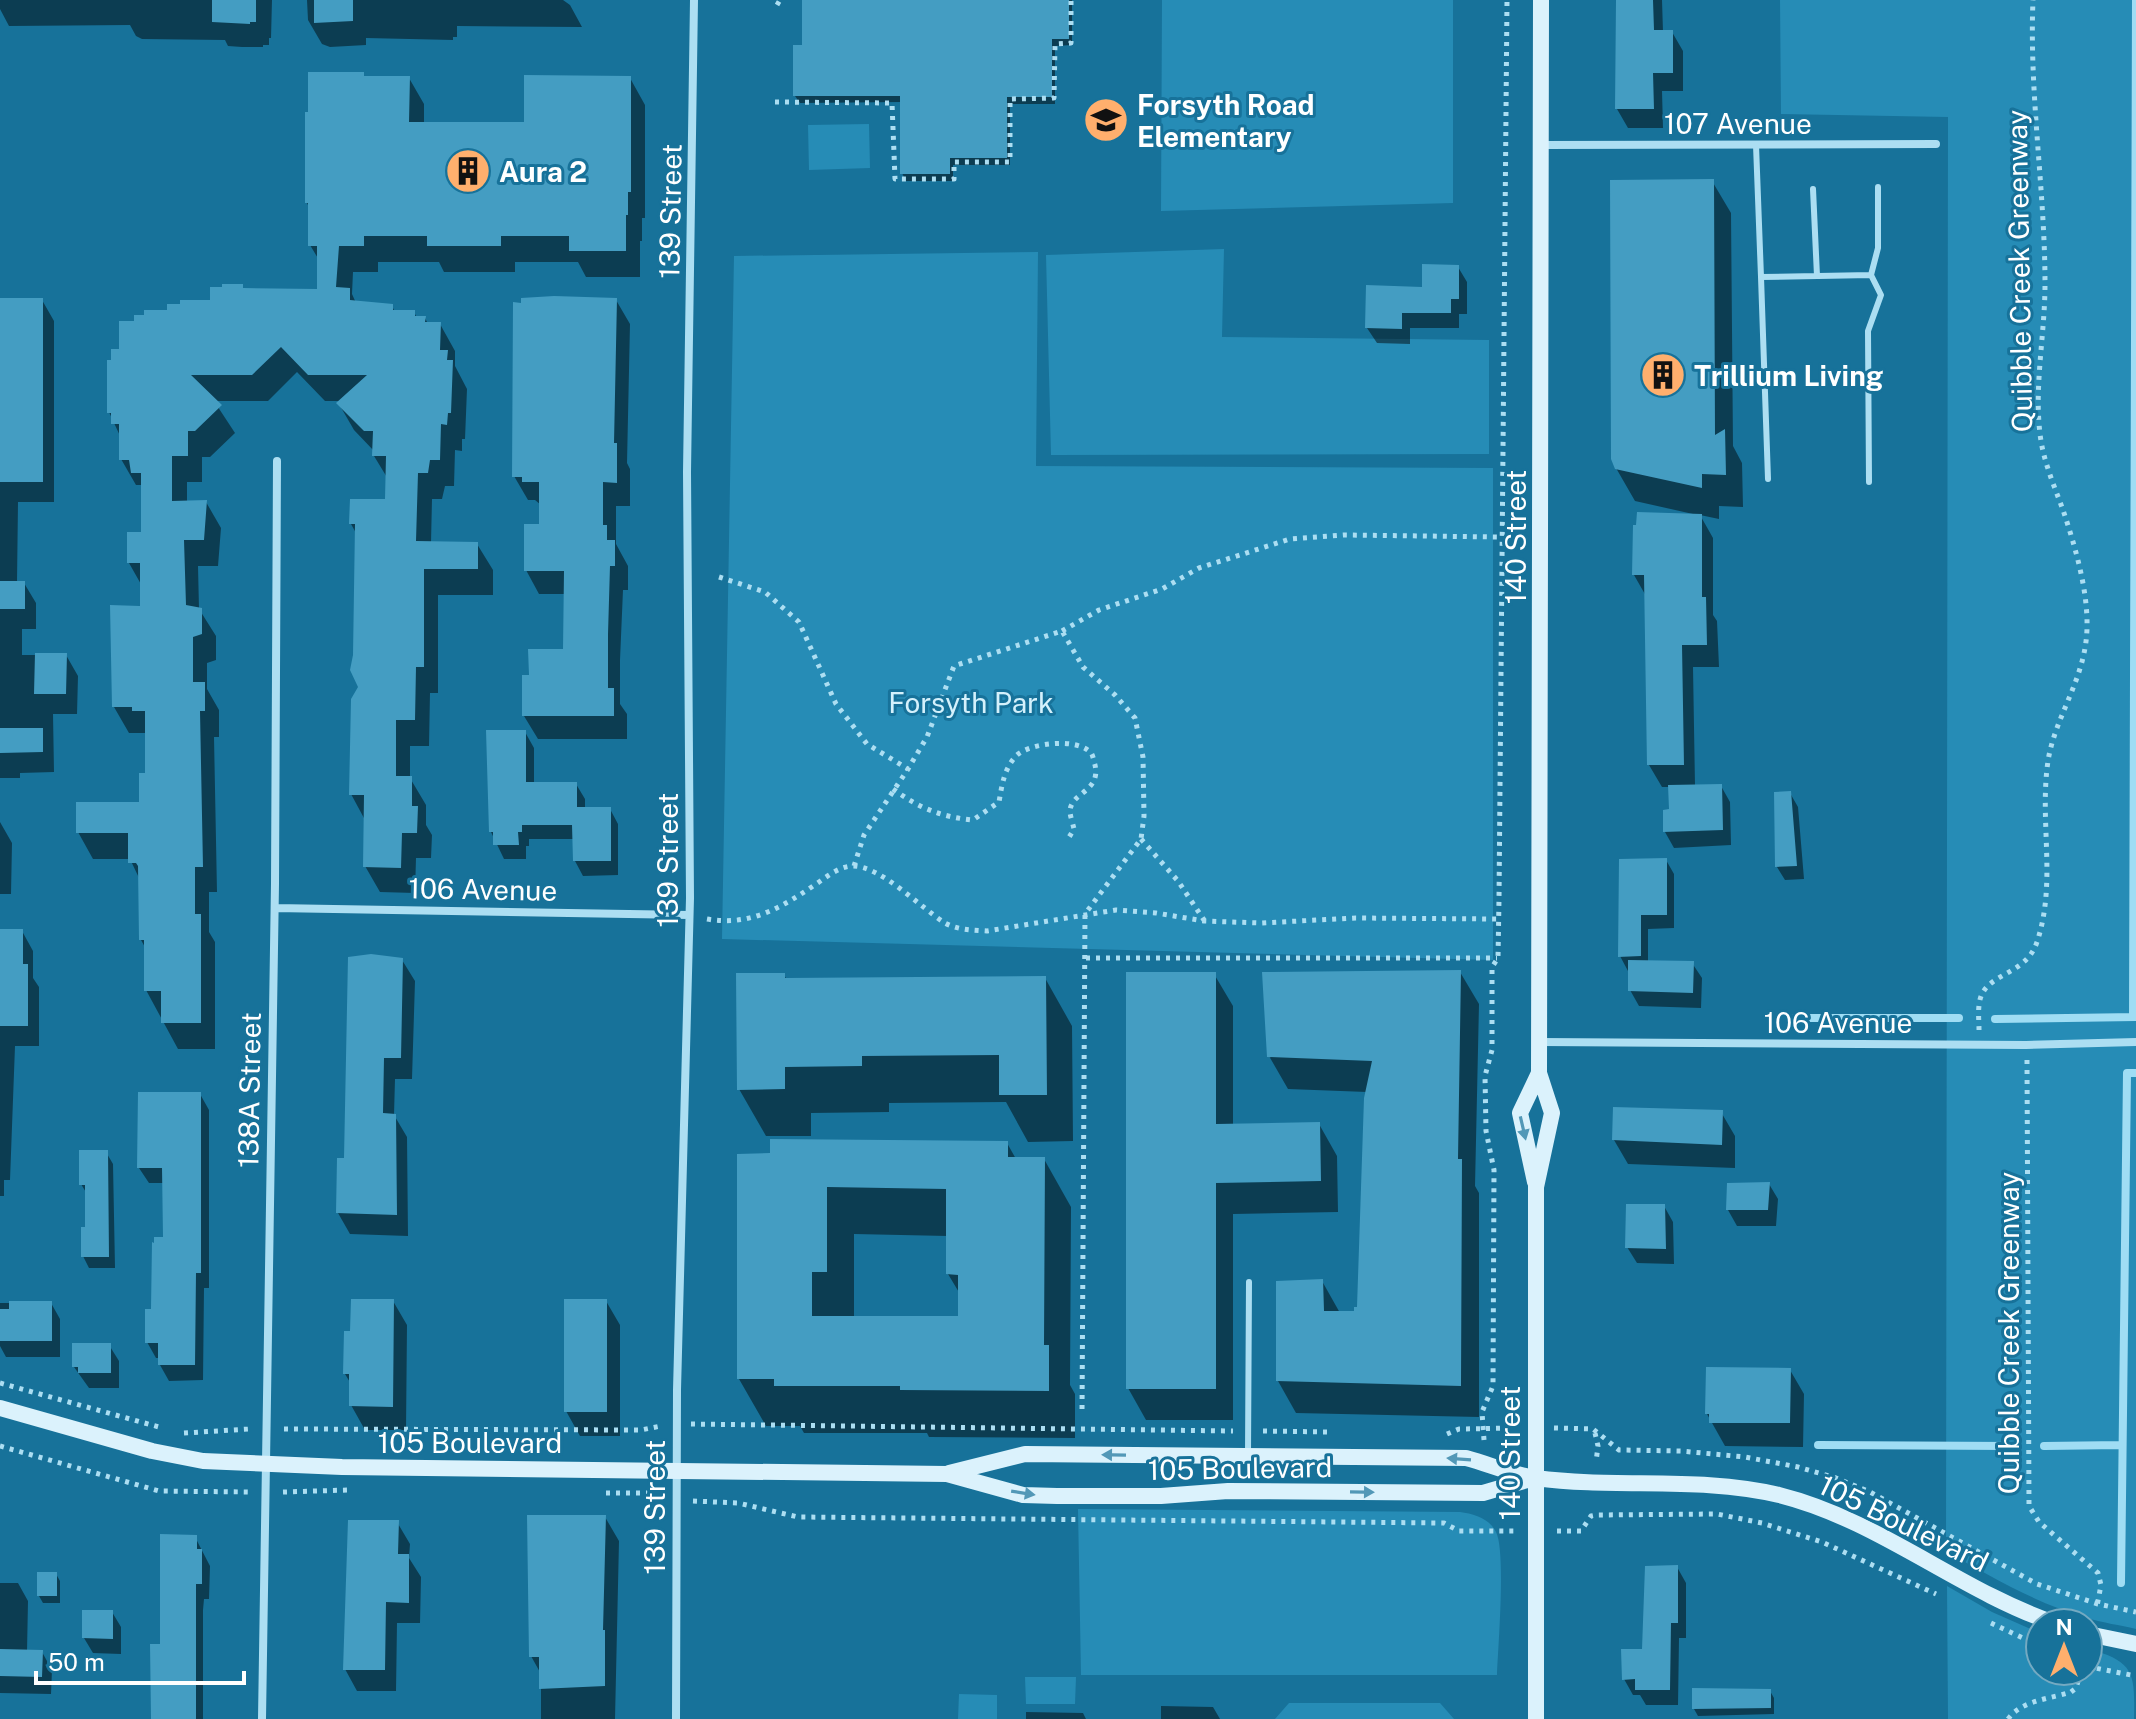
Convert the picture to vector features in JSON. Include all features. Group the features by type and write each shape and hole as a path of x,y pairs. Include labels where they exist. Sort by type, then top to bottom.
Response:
{"street":[{"name":"139 Street","path":"676,1719 676,1469 689,915 687,472 694,0"},
{"name":"140 Street","path":"1536,1719 1536,1187 1552,1113 1539,1073 1541,0"},
{"name":"107 Avenue","path":"1541,145 1936,144"},
{"name":"138A Street","path":"262,1719 275,908 277,461"},
{"name":"106 Avenue","path":"275,908 689,915"},
{"name":"106 Avenue","path":"1540,1042 2010,1045 2136,1042"},
{"name":"140 Street","path":"1536,1187 1520,1113 1539,1073"},
{"name":"105 Boulevard","path":"0,1408 152,1451 203,1461 265,1464 947,1474 1023,1495 1057,1496 1161,1496 1228,1491 1483,1493 1534,1478"},
{"name":"105 Boulevard","path":"947,1474 1025,1454 1466,1458 1534,1478 1689,1483 1779,1495 1826,1510 1876,1532 2024,1610"},
{"path":"2104,1631 2136,1644"}],"lane":[{"path":"1756,145 1768,479"},
{"path":"1869,482 1868,331 1881,295 1871,275 1878,248 1878,187"},
{"path":"1813,189 1817,276"},
{"path":"1761,277 1871,275"},
{"path":"1248,1456 1249,1282"}],"path":[{"path":"775,102 892,103 895,179 954,179 954,162 1010,162 1010,99 1054,98 1055,44 1071,43 1071,0"},
{"path":"1484,1440 1484,1404 1493,1386 1494,1170 1486,1131 1485,1076 1492,1050 1492,967 1498,958 1507,0"},
{"name":"Quibble Creek Greenway","path":"1979,1029 1982,993 2024,963 2038,939 2048,880 2046,791 2049,758 2074,691 2088,628 2079,569 2065,516 2044,457 2040,426 2044,272 2033,0"},
{"path":"854,866 864,835 927,737 954,666 1062,631 1099,610 1162,589 1199,568 1290,539 1344,535 1502,537"},
{"path":"719,577 765,592 799,622 836,704 867,744 908,769"},
{"path":"1062,631 1083,667 1135,718 1143,757 1144,816 1141,839 1085,914 1082,1412"},
{"path":"893,789 917,807 945,817 973,820 999,802 1005,771 1018,753 1057,743 1079,745 1089,755 1096,772 1093,784 1074,801 1070,810 1074,829 1068,839"},
{"path":"1141,839 1178,881 1204,921"},
{"path":"689,915 733,921 762,915 789,903 836,870 854,866 885,879 947,924 959,929 987,931 1085,914 1136,910 1204,921 1261,923 1356,918 1498,919"},
{"path":"1086,958 1498,958"},
{"name":"Quibble Creek Greenway","path":"2027,1064 2029,1506 2039,1522 2098,1573 2101,1585 2096,1607"},
{"path":"0,1383 165,1429"},
{"path":"699,1423 1341,1432"},
{"path":"294,1429 641,1430 655,1427"},
{"path":"1434,1433 1493,1428"},
{"path":"179,1434 239,1429"},
{"path":"1593,1429 1597,1437 1596,1459"},
{"path":"0,1446 159,1491 237,1493"},
{"path":"1596,1507 1596,1515"},
{"path":"1570,1531 1581,1531 1591,1516 1596,1515 1717,1514 1762,1523 1822,1542 1938,1595"},
{"path":"1483,1519 1483,1531"},
{"path":"1979,1616 2024,1638"},
{"path":"2104,1670 2136,1676"},
{"path":"2008,1719 2015,1710 2025,1705 2071,1692 2076,1687"}],"green space":[{"path":"1162,0 1453,0 1453,203 1161,211"},
{"path":"1780,0 2136,0 2136,1629 2104,1622 2104,1607 2050,1605 1946,1551 1948,117 1781,114"},
{"path":"869,124 870,168 809,170 808,125"},
{"path":"1224,249 1222,337 1489,340 1489,454 1051,455 1046,255"},
{"name":"Forsyth Park","path":"1038,252 1036,466 1493,468 1493,960 722,939 734,256"},
{"path":"1078,1509 1460,1512 1476,1516 1493,1527 1499,1542 1501,1578 1497,1675 1081,1675"},
{"path":"1947,1586 2024,1626 2024,1687 2104,1687 2104,1654 2129,1672 2134,1691 2134,1719 1948,1719"},
{"path":"1025,1677 1076,1677 1075,1704 1026,1704"},
{"path":"959,1694 997,1695 997,1719 958,1719"},
{"path":"1289,1703 1440,1703 1454,1719 1275,1719"}],"building":[{"path":"212,0 256,0 256,22 212,22"},
{"path":"314,0 353,0 353,21 314,23"},
{"name":"Forsyth Road Elementary","path":"802,0 1069,0 1069,39 1052,39 1052,97 1007,97 1007,158 950,158 950,174 900,174 900,96 793,96 793,45 802,45"},
{"path":"1616,0 1653,0 1654,30 1673,30 1673,73 1653,73 1654,109 1615,109"},
{"path":"308,72 410,76 409,122 524,122 524,75 631,76 631,192 628,192 626,215 626,251 569,251 569,236 501,236 501,246 427,246 427,236 364,236 364,246 339,246 336,287 350,288 350,300 393,304 393,310 415,310 415,316 426,316 425,322 441,322 440,350 448,350 447,360 453,360 451,413 448,413 447,425 441,424 440,460 430,460 428,473 418,473 416,541 478,542 478,569 424,569 424,667 416,667 415,720 396,720 396,776 412,776 412,806 418,806 417,833 402,833 401,868 363,867 364,795 349,795 351,699 358,687 350,670 353,655 355,524 349,524 350,499 385,499 386,456 372,456 373,431 364,431 336,403 367,375 308,375 281,347 252,375 191,375 222,405 195,431 188,431 188,456 172,456 172,501 207,500 204,540 184,540 186,605 202,608 202,634 193,637 193,682 205,682 205,711 200,711 203,867 195,867 195,914 201,914 201,1023 161,1023 161,991 144,991 144,940 139,940 138,866 128,863 128,833 76,833 76,802 139,802 139,773 145,773 145,711 132,711 132,707 112,707 110,605 140,606 140,563 127,563 127,532 141,532 141,473 131,473 129,460 119,460 119,424 111,424 111,413 107,413 107,360 111,360 111,349 119,349 119,321 134,321 134,315 144,315 144,310 167,310 167,304 180,304 180,300 210,300 210,287 243,284 243,288 317,289 317,246 308,246 308,203 305,203"},
{"name":"Trillium Living","path":"1714,179 1715,435 1725,429 1726,475 1702,474 1702,488 1615,469 1611,459 1610,180"},
{"path":"1422,264 1459,265 1459,299 1451,299 1451,313 1402,313 1402,329 1365,328 1366,285 1422,287"},
{"path":"0,298 43,298 43,482 0,482"},
{"path":"521,298 617,298 614,443 617,443 617,483 603,482 603,525 607,525 607,540 615,540 615,566 610,566 608,634 608,688 614,688 614,716 522,716 522,675 529,675 528,649 563,649 564,571 524,571 524,524 539,524 539,482 522,482 522,477 512,477 513,302 521,303"},
{"path":"1637,512 1702,514 1702,597 1706,597 1707,645 1682,645 1684,765 1647,765 1644,575 1632,575 1633,525 1636,525"},
{"path":"0,581 25,581 25,609 0,609"},
{"path":"35,653 67,653 66,694 34,694"},
{"path":"0,728 43,728 43,752 0,753"},
{"path":"486,730 526,730 526,782 577,782 577,807 611,807 611,861 573,861 572,825 522,825 522,832 518,832 519,845 493,845 493,832 489,832"},
{"path":"1722,784 1723,830 1663,832 1663,810 1669,809 1668,785"},
{"path":"1791,791 1797,866 1775,867 1774,792"},
{"path":"1667,858 1667,915 1641,915 1641,956 1618,957 1619,859"},
{"path":"0,929 23,929 23,964 28,964 28,1026 0,1026"},
{"path":"371,954 403,958 401,1058 384,1058 383,1113 396,1114 397,1215 336,1213 337,1158 344,1158 348,957"},
{"path":"1628,960 1694,961 1693,993 1628,991"},
{"path":"1461,970 1458,1159 1462,1159 1461,1386 1276,1381 1276,1281 1323,1279 1324,1311 1354,1311 1357,1307 1364,1098 1372,1061 1267,1057 1262,972"},
{"path":"1126,972 1216,972 1216,1124 1320,1122 1321,1181 1216,1183 1216,1389 1126,1389"},
{"path":"736,973 785,973 785,978 1046,976 1047,1095 999,1095 999,1055 862,1056 862,1066 785,1067 785,1089 737,1090"},
{"path":"138,1092 201,1092 201,1273 196,1273 195,1365 158,1365 158,1343 145,1343 145,1309 151,1309 152,1242 154,1237 163,1237 162,1168 137,1168"},
{"path":"1613,1107 1723,1110 1722,1145 1612,1140"},
{"path":"770,1139 1008,1141 1008,1157 1045,1157 1044,1345 1049,1345 1049,1391 774,1386 774,1379 737,1379 737,1154 770,1153","holes":["827,1187 946,1189 946,1274 958,1275 958,1316 812,1316 812,1272 827,1272"]},
{"path":"79,1150 108,1150 109,1257 81,1257 85,1185 79,1185"},
{"path":"1770,1182 1768,1210 1726,1210 1727,1183"},
{"path":"1626,1204 1665,1204 1666,1249 1625,1248"},
{"path":"351,1299 394,1299 393,1407 349,1406 349,1374 343,1374 344,1331 350,1331"},
{"path":"564,1299 607,1299 607,1412 564,1412"},
{"path":"9,1301 52,1301 52,1341 0,1341 0,1309 9,1309"},
{"path":"72,1343 111,1343 111,1373 78,1373 78,1367 72,1367"},
{"path":"1706,1367 1791,1368 1790,1423 1709,1423 1709,1414 1705,1414"},
{"path":"527,1515 606,1515 605,1686 539,1689 539,1657 529,1657"},
{"path":"348,1520 399,1520 398,1554 409,1554 409,1603 386,1602 385,1670 343,1670"},
{"path":"160,1534 197,1535 197,1549 202,1549 202,1584 196,1584 196,1719 151,1719 150,1644 160,1644"},
{"path":"1678,1565 1678,1623 1671,1623 1670,1690 1635,1690 1635,1679 1622,1680 1621,1649 1642,1649 1645,1566"},
{"path":"37,1572 57,1572 57,1596 37,1596"},
{"path":"82,1610 113,1610 113,1639 82,1638"},
{"path":"0,1649 43,1650 42,1677 0,1676"},
{"path":"1692,1688 1771,1689 1771,1708 1692,1709"}],"waterway":[{"path":"2133,1017 2136,0"},
{"path":"1995,1019 2136,1017"},
{"path":"1795,1018 1959,1018"},
{"path":"2121,1583 2127,1073 2136,1073"},
{"path":"1818,1445 2010,1446"},
{"path":"2044,1446 2121,1445"}],"place":[{"name":"Forsyth Road Elementary","path":"1106,120"},
{"name":"Aura 2","path":"468,171"},
{"name":"Trillium Living","path":"1663,375"}]}
